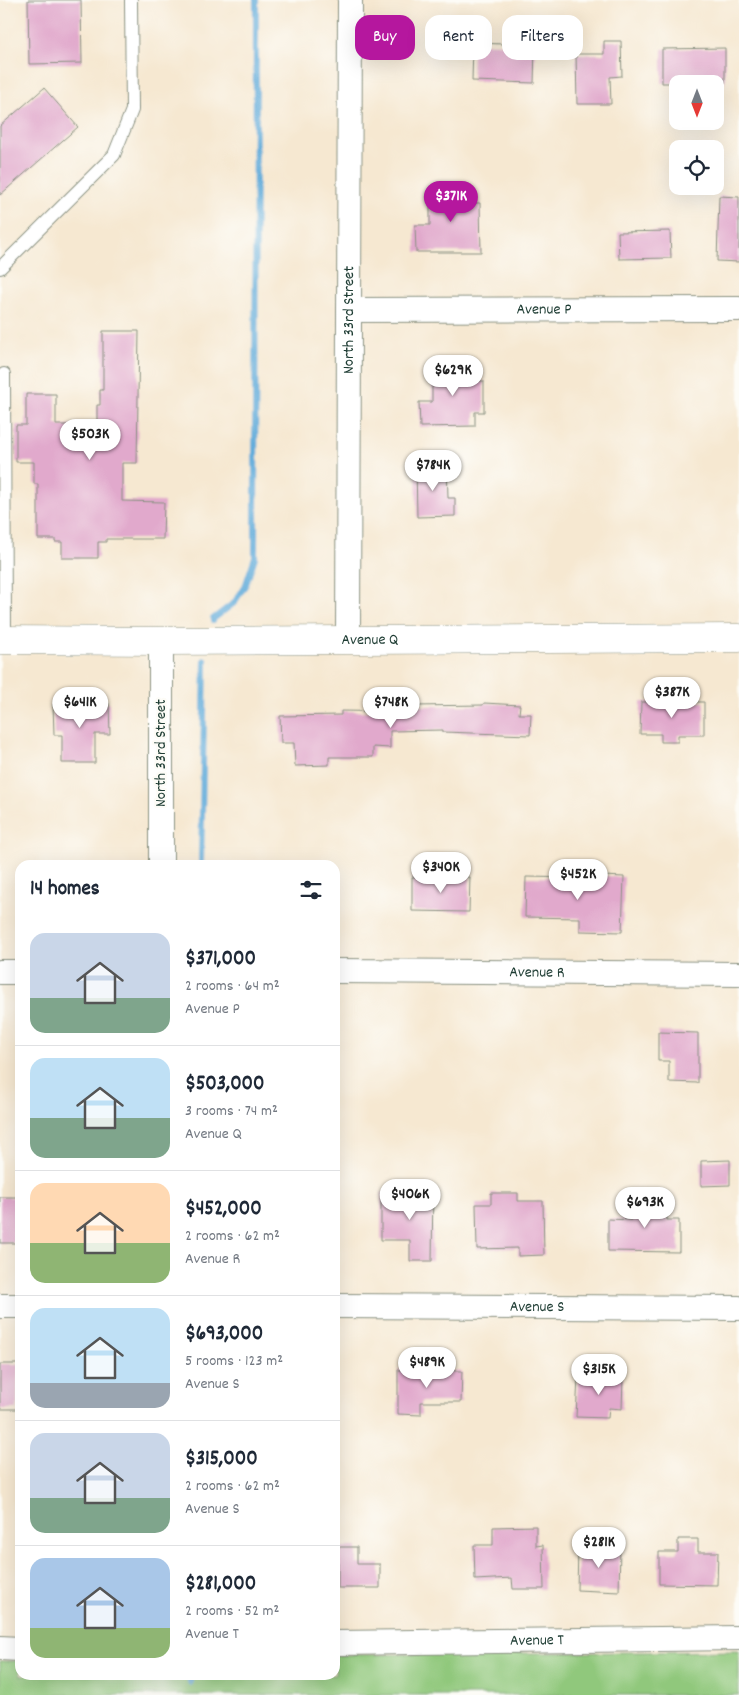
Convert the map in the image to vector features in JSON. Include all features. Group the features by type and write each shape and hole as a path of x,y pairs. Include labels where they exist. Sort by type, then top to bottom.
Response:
{"street":[{"name":"North 33rd Street","path":"348,640 350,0"},
{"name":"Avenue P","path":"349,310 739,309"},
{"name":"Avenue Q","path":"2,640 739,638"},
{"name":"North 33rd Street","path":"161,641 161,860"},
{"name":"Avenue R","path":"340,971 739,974"},
{"path":"0,972 15,972"},
{"path":"0,1306 15,1306"},
{"name":"Avenue S","path":"340,1306 739,1308"},
{"name":"Avenue T","path":"340,1643 739,1638"},
{"path":"0,1648 15,1649"}],"lane":[{"path":"0,268 114,155 132,110 130,0"},
{"path":"2,640 4,374"}],"green space":[{"path":"739,1651 739,1695 0,1695 0,1661 15,1661 15,1680 340,1680 340,1655"}],"building":[{"path":"28,0 81,0 82,63 29,64"},
{"path":"604,41 621,41 622,76 610,77 611,104 577,104 576,60 583,60 583,54 604,54"},
{"path":"492,44 502,44 502,60 535,60 534,83 472,81 473,60 492,60"},
{"path":"725,48 725,83 724,75 669,75 669,83 662,83 662,49"},
{"path":"44,88 78,127 0,195 0,126"},
{"path":"430,188 471,188 471,203 480,203 481,252 416,252 415,225 430,225"},
{"path":"719,196 739,197 739,262 717,261"},
{"path":"670,231 671,258 619,259 618,232"},
{"path":"103,331 139,331 137,463 122,463 122,501 164,502 163,539 106,539 106,542 98,542 98,558 62,558 62,542 55,542 55,539 38,539 38,484 34,484 34,462 16,462 16,425 26,425 26,394 56,394 56,425 97,425 97,405 100,405 100,390 103,390"},
{"path":"432,363 476,363 476,381 484,381 484,412 475,412 475,426 420,427 419,402 432,402"},
{"path":"416,464 447,464 448,498 455,498 455,516 417,517"},
{"path":"641,702 704,702 704,735 678,735 678,742 661,742 661,734 640,734"},
{"path":"109,703 110,734 95,734 95,763 62,763 62,735 54,735 53,704"},
{"path":"484,703 520,705 519,714 531,714 530,735 443,732 443,730 390,731 390,748 373,747 373,757 329,757 329,765 295,766 294,743 281,743 280,716 341,715 341,711 415,712 415,706 483,705"},
{"path":"582,875 624,877 622,932 580,931 580,918 525,917 526,877 582,878"},
{"path":"412,877 470,877 469,912 412,911"},
{"path":"658,1032 698,1033 698,1083 669,1082 669,1061 658,1061"},
{"path":"730,1160 730,1185 701,1186 701,1161"},
{"path":"415,1185 433,1186 432,1261 410,1261 410,1240 381,1240 381,1193 415,1194"},
{"path":"491,1193 518,1193 518,1201 543,1201 544,1255 518,1256 518,1248 477,1249 476,1204 491,1204"},
{"path":"0,1197 15,1197 15,1243 0,1243"},
{"path":"631,1200 667,1200 667,1220 679,1220 679,1252 608,1251 608,1219 631,1220"},
{"path":"0,1364 15,1364 15,1409 0,1409"},
{"path":"398,1370 462,1371 461,1402 421,1402 421,1415 398,1414"},
{"path":"578,1377 623,1378 622,1409 609,1408 608,1418 576,1417"},
{"path":"536,1526 536,1546 543,1545 544,1589 513,1589 512,1578 475,1580 474,1545 493,1545 493,1527"},
{"path":"678,1539 698,1539 698,1552 718,1552 717,1585 659,1584 659,1552 678,1552"},
{"path":"340,1547 357,1547 357,1564 380,1564 380,1588 340,1588"},
{"path":"578,1547 620,1548 619,1592 577,1590"}],"waterway":[{"path":"213,621 213,619 234,603 246,584 255,557 256,0"},
{"path":"201,860 205,660"}]}
